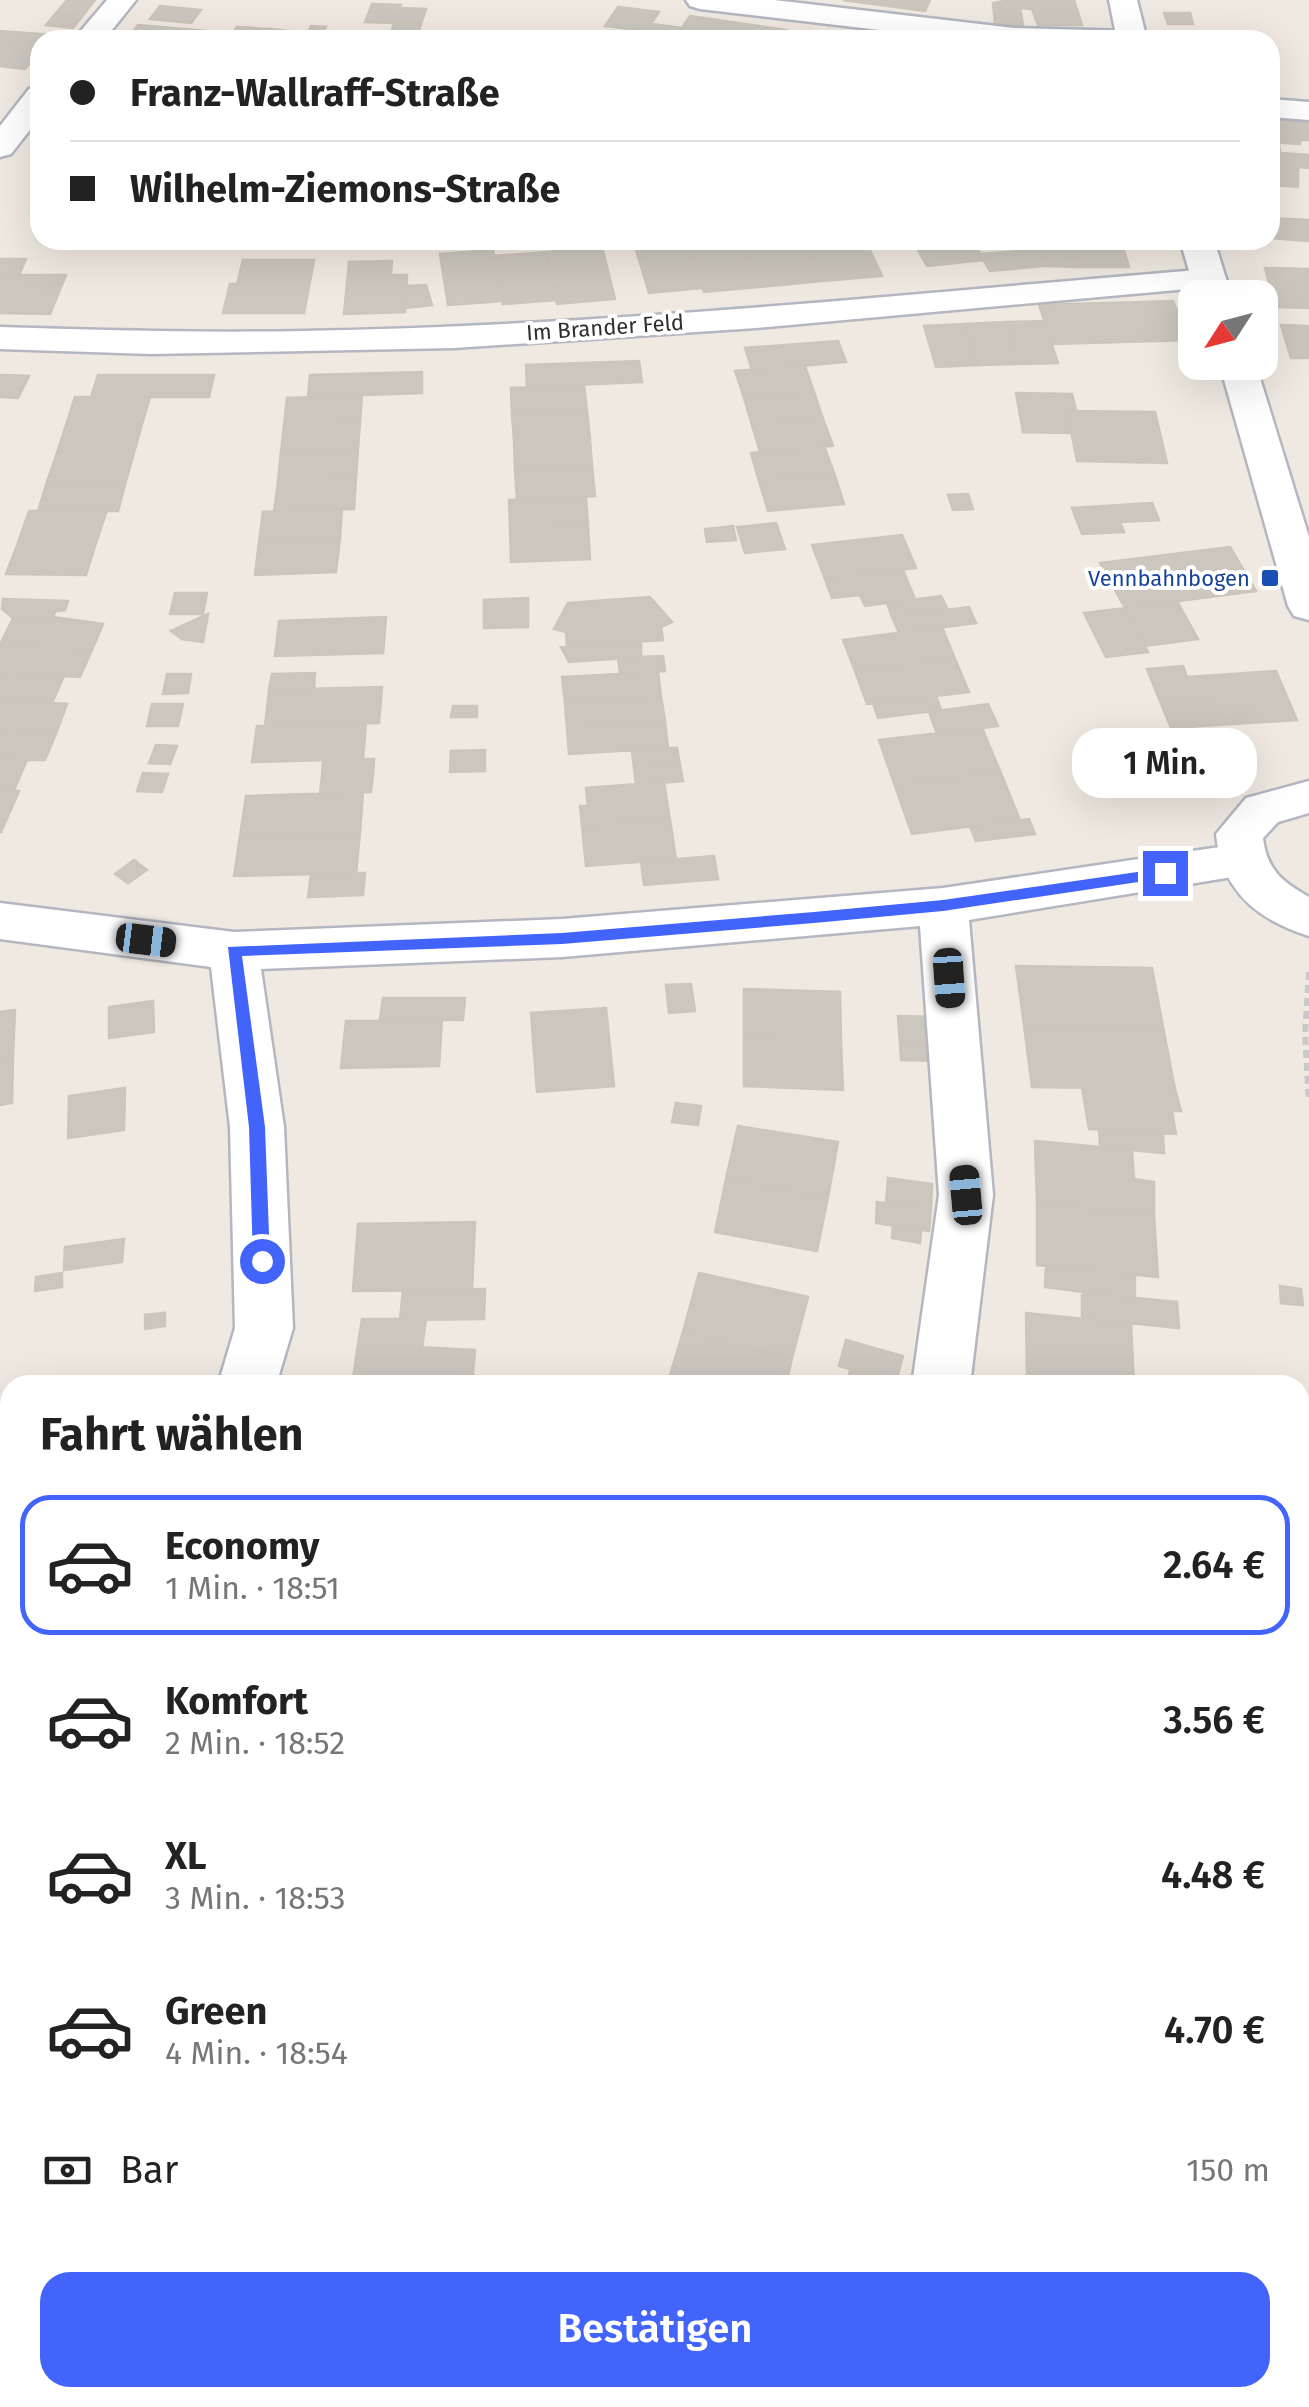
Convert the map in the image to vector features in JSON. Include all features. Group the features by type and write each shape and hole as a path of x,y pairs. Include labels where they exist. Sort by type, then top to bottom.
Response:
{"street":[{"path":"96,30 122,0"},
{"path":"700,0 955,30"},
{"path":"1123,0 1129,30"},
{"path":"0,93 30,95"},
{"path":"0,147 30,109"},
{"path":"1280,109 1309,112"},
{"path":"1200,250 1210,280"},
{"name":"Im Brander Feld","path":"0,338 263,343 482,336 1178,290"},
{"path":"1241,380 1309,606"},
{"path":"1309,798 1262,810 1239,834 1240,862 1252,881 1276,902 1309,918"},
{"path":"0,921 234,951 562,938 943,906 1240,862"},
{"path":"943,906 966,1195 943,1375"},
{"path":"234,951 257,1127 264,1328 250,1375"}],"path":[{"path":"1309,972 1305,1034 1309,1102"}],"building":[{"path":"67,0 95,0 73,28 46,25"},
{"path":"843,0 930,0 925,11"},
{"path":"1074,0 1082,25 1038,25 1032,9 1020,8 1023,25 995,24 993,3"},
{"path":"372,4 401,5 394,23 365,22"},
{"path":"160,6 201,10 191,23 150,19"},
{"path":"618,7 659,12 647,30 605,26"},
{"path":"400,8 426,9 421,24 394,23"},
{"path":"1164,13 1190,13 1193,24 1168,24"},
{"path":"690,16 745,24 742,30 681,30"},
{"path":"394,23 421,24 419,30 392,30"},
{"path":"652,24 682,28 681,30 647,30"},
{"path":"745,24 786,30 742,30"},
{"path":"138,25 196,30 134,30"},
{"path":"237,27 271,29 270,30 235,30"},
{"path":"0,31 30,33 30,63 25,69 0,66"},
{"path":"1280,116 1309,118 1309,140 1300,140 1300,144 1280,143"},
{"path":"1280,153 1309,155 1309,168 1298,167 1298,187 1280,186"},
{"path":"1280,219 1309,220 1309,241 1280,239"},
{"path":"493,250 503,301 448,305 440,254"},
{"path":"603,250 615,299 557,304 546,252"},
{"path":"636,250 689,250 702,288 649,293"},
{"path":"689,250 747,250 760,287 704,292"},
{"path":"747,250 809,250 823,281 760,287"},
{"path":"809,250 870,250 882,276 823,281"},
{"path":"918,250 978,250 984,260 927,266"},
{"path":"1041,250 1070,250 1075,267 1044,266"},
{"path":"1041,250 1044,266 990,271 980,254"},
{"path":"1071,250 1124,250 1129,267 1075,267"},
{"path":"546,252 556,300 503,304 495,256"},
{"path":"0,259 26,259 19,275 0,274"},
{"path":"243,260 314,260 304,313 223,313 230,284 237,284"},
{"path":"392,261 391,275 407,275 405,312 344,314 349,262"},
{"path":"1265,268 1309,269 1309,308 1278,307 1278,280 1268,280"},
{"path":"0,274 66,275 50,314 0,313"},
{"path":"426,285 432,305 405,308 406,286"},
{"path":"1173,301 1178,312 1178,340 1052,344 1039,305"},
{"path":"1044,321 1058,363 1019,364 1006,322"},
{"path":"1006,322 1019,364 978,365 964,324"},
{"path":"964,324 978,365 936,367 924,326"},
{"path":"1281,325 1309,326 1309,358 1291,358"},
{"path":"838,341 846,362 752,370 745,348"},
{"path":"639,361 642,382 527,387 526,365"},
{"path":"805,366 814,392 744,398 735,371"},
{"path":"422,372 422,393 308,397 310,375"},
{"path":"0,375 29,376 18,398 0,397"},
{"path":"98,375 214,375 209,397 91,397"},
{"path":"584,385 587,411 512,414 511,388"},
{"path":"814,392 823,419 752,425 744,398"},
{"path":"1016,393 1072,394 1076,410 1067,411 1071,433 1023,432"},
{"path":"362,395 360,422 284,425 287,398"},
{"path":"75,397 150,397 142,424 66,425"},
{"path":"587,411 590,439 514,441 512,414"},
{"path":"1067,411 1155,412 1167,463 1077,461"},
{"path":"823,419 833,446 760,452 752,425"},
{"path":"360,422 358,449 281,452 284,425"},
{"path":"142,424 134,453 57,453 66,425"},
{"path":"590,439 592,466 515,469 514,441"},
{"path":"824,446 834,473 759,481 751,453"},
{"path":"358,449 356,478 278,481 281,452"},
{"path":"57,453 134,453 126,481 47,482"},
{"path":"592,466 595,496 517,500 515,469"},
{"path":"834,473 844,504 768,511 759,481"},
{"path":"356,478 354,509 274,512 278,481"},
{"path":"126,481 118,511 38,511 47,482"},
{"path":"968,494 973,509 953,510 948,495"},
{"path":"586,497 588,525 510,529 509,500"},
{"path":"1152,503 1159,520 1120,522 1124,532 1082,534 1072,508"},
{"path":"342,509 340,538 259,542 263,512"},
{"path":"107,510 96,543 18,543 29,511"},
{"path":"776,523 785,549 745,553 737,527"},
{"path":"588,525 590,559 511,562 510,529"},
{"path":"733,526 736,540 707,542 705,529"},
{"path":"902,535 916,568 825,579 812,545"},
{"path":"340,538 336,572 255,575 259,542"},
{"path":"18,543 96,543 86,575 6,574"},
{"path":"1230,547 1256,591 1125,608 1100,563"},
{"path":"903,570 915,599 865,606 860,595 832,598 825,579"},
{"path":"175,593 207,593 203,614 170,614"},
{"path":"941,596 948,610 892,617 887,603"},
{"path":"650,597 672,622 661,627 663,640 567,646 566,632 554,629 568,603"},
{"path":"528,598 528,627 484,628 484,600"},
{"path":"3,599 68,601 65,610 44,620 13,618 2,609"},
{"path":"1177,601 1198,639 1145,646 1125,608"},
{"path":"969,607 976,623 899,633 892,617"},
{"path":"1125,608 1148,652 1106,657 1084,613"},
{"path":"208,614 203,642 182,639 171,631"},
{"path":"53,617 103,624 92,650 0,645 13,618"},
{"path":"386,617 383,653 275,656 279,621"},
{"path":"942,627 955,659 855,671 843,640"},
{"path":"641,641 641,657 569,662 561,647"},
{"path":"0,645 92,650 80,677 0,672"},
{"path":"663,656 665,671 620,674 618,658"},
{"path":"955,659 969,692 867,704 855,671"},
{"path":"1183,666 1187,677 1276,671 1297,720 1171,728 1147,669"},
{"path":"0,672 64,676 52,703 0,700"},
{"path":"658,672 661,696 565,703 562,677"},
{"path":"315,673 314,689 269,690 272,674"},
{"path":"167,674 191,674 188,693 163,694"},
{"path":"382,687 379,723 265,726 269,690"},
{"path":"661,696 665,721 567,728 565,703"},
{"path":"936,696 941,710 878,718 873,703"},
{"path":"0,700 67,704 57,731 0,728"},
{"path":"152,704 183,704 178,726 147,726"},
{"path":"988,704 998,726 937,734 929,712"},
{"path":"453,706 477,706 477,717 451,717"},
{"path":"665,721 668,748 569,754 567,728"},
{"path":"366,723 363,759 252,762 257,726"},
{"path":"0,728 57,731 45,760 27,760 0,758"},
{"path":"982,728 1000,771 895,786 879,740"},
{"path":"156,745 177,746 170,764 149,763"},
{"path":"677,748 680,765 634,768 632,751"},
{"path":"485,750 485,771 450,772 451,751"},
{"path":"0,758 27,760 14,790 0,789"},
{"path":"374,759 373,775 322,776 323,761"},
{"path":"680,765 683,781 636,785 634,768"},
{"path":"1000,771 1020,820 912,834 895,786"},
{"path":"143,773 168,774 162,792 137,791"},
{"path":"373,775 371,792 320,794 322,776"},
{"path":"664,782 670,820 582,826 580,806 588,806 586,788"},
{"path":"0,789 19,791 1,832 0,832"},
{"path":"363,792 360,833 240,836 246,796"},
{"path":"1029,819 1035,834 976,841 970,827"},
{"path":"670,820 676,859 586,866 582,826"},
{"path":"360,833 356,873 234,876 240,836"},
{"path":"714,856 718,879 644,885 641,862"},
{"path":"134,860 147,870 128,883 115,874"},
{"path":"365,873 363,895 308,897 311,874"},
{"path":"1016,966 1152,968 1163,1027 1024,1025"},
{"path":"691,984 695,1011 669,1013 666,985"},
{"path":"744,989 840,992 841,1041 744,1038"},
{"path":"383,998 465,998 463,1020 380,1019"},
{"path":"153,1001 154,1032 109,1038 109,1007"},
{"path":"606,1008 614,1086 537,1092 531,1013"},
{"path":"15,1010 13,1057 0,1058 0,1012"},
{"path":"898,1016 938,1017 941,1044 900,1043"},
{"path":"442,1020 439,1066 341,1068 346,1021"},
{"path":"1024,1025 1163,1027 1175,1089 1032,1087"},
{"path":"744,1038 841,1041 843,1090 744,1086"},
{"path":"900,1043 941,1044 943,1061 901,1060"},
{"path":"13,1057 12,1103 0,1105 0,1058"},
{"path":"1082,1087 1175,1089 1181,1111 1172,1111 1176,1134 1089,1129"},
{"path":"125,1088 124,1130 68,1138 69,1096"},
{"path":"676,1103 701,1106 698,1125 672,1122"},
{"path":"738,1126 838,1142 828,1197 726,1179"},
{"path":"1099,1129 1163,1135 1164,1153 1100,1147"},
{"path":"1035,1141 1132,1150 1134,1179 1154,1182 1154,1215 1037,1203"},
{"path":"888,1178 932,1184 931,1209 886,1203"},
{"path":"726,1179 828,1197 817,1251 715,1232"},
{"path":"877,1202 931,1209 929,1231 876,1223"},
{"path":"1037,1203 1154,1215 1158,1277 1037,1265"},
{"path":"475,1222 472,1290 353,1291 358,1224"},
{"path":"893,1225 921,1230 920,1243 892,1238"},
{"path":"124,1239 122,1262 64,1270 65,1247"},
{"path":"1046,1265 1135,1275 1135,1299 1045,1287"},
{"path":"62,1273 62,1287 35,1291 36,1277"},
{"path":"699,1273 808,1297 792,1358 683,1332"},
{"path":"1280,1286 1301,1289 1303,1305 1281,1303"},
{"path":"485,1289 484,1319 400,1320 403,1290"},
{"path":"1082,1293 1177,1302 1179,1328 1082,1318"},
{"path":"165,1313 165,1326 145,1329 145,1315"},
{"path":"1026,1313 1131,1324 1134,1375 1027,1375"},
{"path":"362,1319 426,1319 422,1348 358,1344"},
{"path":"683,1332 792,1358 788,1375 670,1375"},
{"path":"846,1340 903,1356 898,1375 871,1375 839,1366"},
{"path":"358,1344 475,1350 473,1375 353,1375"}],"place":[{"name":"Vennbahnbogen","path":"1270,578"}],"route":[{"path":"262,1261 257,1127 234,951 562,938 814,918 943,906 1165,873"}]}
